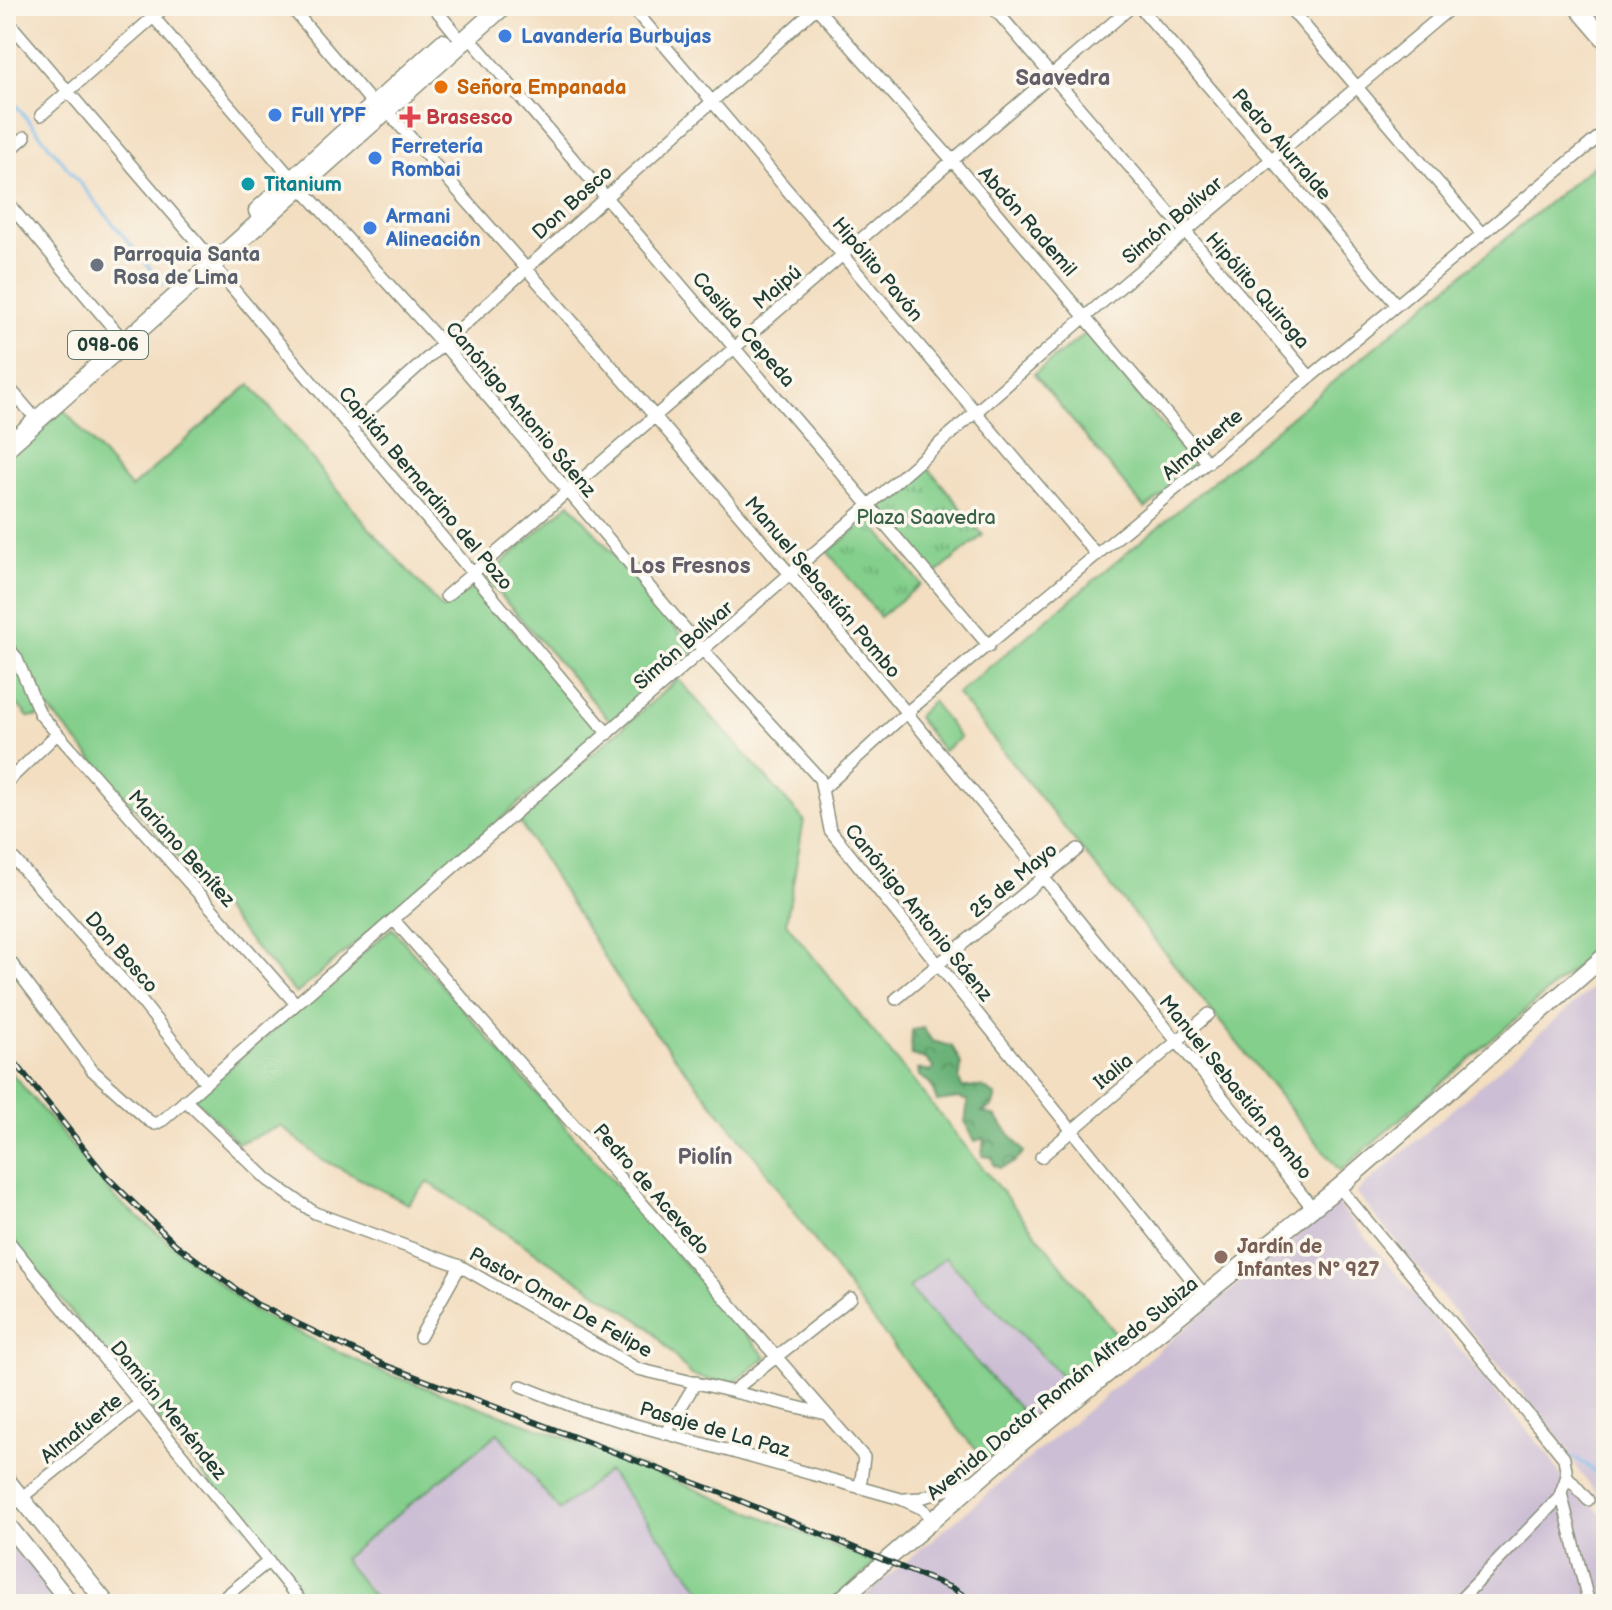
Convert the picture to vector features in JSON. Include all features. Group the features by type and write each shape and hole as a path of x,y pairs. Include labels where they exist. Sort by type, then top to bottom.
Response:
{"main road":[{"name":"098-06","path":"462,35 485,6"},
{"name":"098-06","path":"6,448 462,35 503,6"},
{"path":"1581,8 1606,41"},
{"name":"098-06","path":"6,432 119,335 212,261"},
{"name":"Avenida Doctor Román Alfredo Subiza","path":"836,1604 1022,1442 1339,1187 1606,955"},
{"path":"6,1479 107,1604"},
{"path":"6,1523 71,1604"}],"street":[{"name":"Canónigo Antonio Sáenz","path":"144,6 297,184 442,343 703,650 820,779 830,830 1205,1296"},
{"path":"41,115 166,6"},
{"name":"Manuel Sebastián Pombo","path":"290,6 526,267 791,575 1044,878 1312,1207"},
{"name":"Casilda Cepeda","path":"433,6 606,196 989,646"},
{"name":"Hipólito Pavón","path":"631,6 1097,555"},
{"name":"Don Bosco","path":"352,426 816,6"},
{"name":"Abdón Rademil","path":"816,6 1086,316 1208,463"},
{"name":"Hipólito Quiroga","path":"992,6 1310,377"},
{"name":"Maipú","path":"446,596 1132,6"},
{"name":"Pedro Alurralde","path":"1139,6 1397,305"},
{"path":"1288,6 1482,234"},
{"name":"Simón Bolívar","path":"6,956 92,1070 155,1124 394,920 1086,316 1453,6"},
{"name":"Capitán Bernardino del Pozo","path":"6,19 352,426 608,734"},
{"name":"Almafuerte","path":"824,788 906,713 1606,131"},
{"path":"6,154 25,137"},
{"path":"6,201 119,335"},
{"path":"6,384 30,412"},
{"name":"Mariano Benítez","path":"6,645 16,657 40,714 296,1004"},
{"path":"6,783 57,734"},
{"name":"25 de Mayo","path":"896,999 1078,849"},
{"name":"Don Bosco","path":"6,850 142,1002 206,1083"},
{"name":"Pedro de Acevedo","path":"394,920 822,1413 864,1457 860,1488"},
{"name":"Italia","path":"1041,1157 1209,1014"},
{"name":"Pastor Omar De Felipe","path":"185,1100 268,1180 315,1213 460,1266 629,1365 822,1413"},
{"name":"Manuel Sebastián Pombo","path":"1339,1187 1564,1458 1567,1476 1588,1500"},
{"name":"Damián Menéndez","path":"8,1244 303,1604"},
{"path":"420,1337 460,1266"},
{"path":"733,1391 851,1298"},
{"path":"665,1434 696,1382"},
{"name":"Pasaje de La Paz","path":"521,1386 582,1410 901,1499 923,1509 932,1521"},
{"name":"Almafuerte","path":"6,1510 140,1403"},
{"path":"1456,1604 1561,1493 1567,1476"},
{"name":"Pasaje de La Paz","path":"901,1499 921,1498 981,1479"},
{"path":"1561,1493 1590,1603"},
{"path":"216,1604 269,1561"}],"shaded area":[{"path":"1606,976 1606,1506 1577,1469 1568,1449 1356,1193"},
{"path":"1336,1202 1549,1456 1572,1495 1595,1507 1606,1522 1606,1604 855,1604"},
{"path":"945,1257 1076,1391 1033,1424 909,1288"},
{"path":"498,1432 559,1510 608,1471 713,1604 379,1604 343,1560"},
{"path":"6,1523 71,1604 6,1604"}],"green space":[{"path":"1606,155 1606,941 1340,1171 957,694"},
{"path":"1085,334 1090,336 1193,463 1192,471 1145,509 1034,374"},
{"path":"250,384 369,528 443,609 475,586 601,733 296,994 48,708 37,717 28,717 6,691 6,459 64,410 131,488"},
{"name":"Plaza Saavedra","path":"926,465 983,535 933,576 876,507"},
{"path":"570,503 695,651 612,723 485,578"},
{"path":"869,519 921,584 880,617 828,552"},
{"path":"678,679 804,820 786,923 1130,1351 1076,1391 945,1257 909,1288 1033,1424 990,1460 969,1442 854,1296 757,1159 638,1011 518,819"},
{"path":"932,701 960,738 943,751 917,717"},
{"path":"392,928 766,1357 731,1385 691,1375 648,1326 428,1182 408,1204 320,1158 281,1126 238,1143 194,1098"},
{"path":"923,1028 932,1041 952,1046 960,1062 959,1080 962,1087 982,1087 996,1096 992,1107 982,1112 995,1116 1024,1152 1013,1163 1000,1168 994,1165 992,1157 982,1156 984,1138 975,1141 965,1123 968,1101 959,1098 937,1101 930,1083 919,1076 918,1069 931,1072 934,1068 926,1059 911,1055 912,1030"},
{"path":"6,1066 116,1199 253,1311 377,1370 597,1449 876,1563 829,1604 713,1604 608,1471 559,1510 498,1433 343,1559 379,1604 309,1604 6,1232"}],"waterway":[{"path":"6,93 163,284"},
{"path":"1567,1455 1587,1465 1606,1484"}],"railway":[{"path":"6,1051 106,1176 175,1244 256,1304 382,1364 719,1492 954,1589 976,1604"}],"place":[{"name":"Lavandería Burbujas","path":"505,36"},
{"name":"Señora Empanada","path":"441,87"},
{"name":"Full YPF","path":"275,115"},
{"name":"Brasesco","path":"410,117"},
{"name":"Ferretería Rombai","path":"375,158"},
{"name":"Titanium","path":"248,184"},
{"name":"Armani Alineación","path":"370,228"},
{"name":"Parroquia Santa Rosa de Lima","path":"97,265"},
{"name":"Jardín de Infantes N° 927","path":"1221,1257"}],"district":[{"name":"Saavedra","path":"1063,77"},
{"name":"Los Fresnos","path":"690,565"},
{"name":"Piolín","path":"705,1156"}]}
